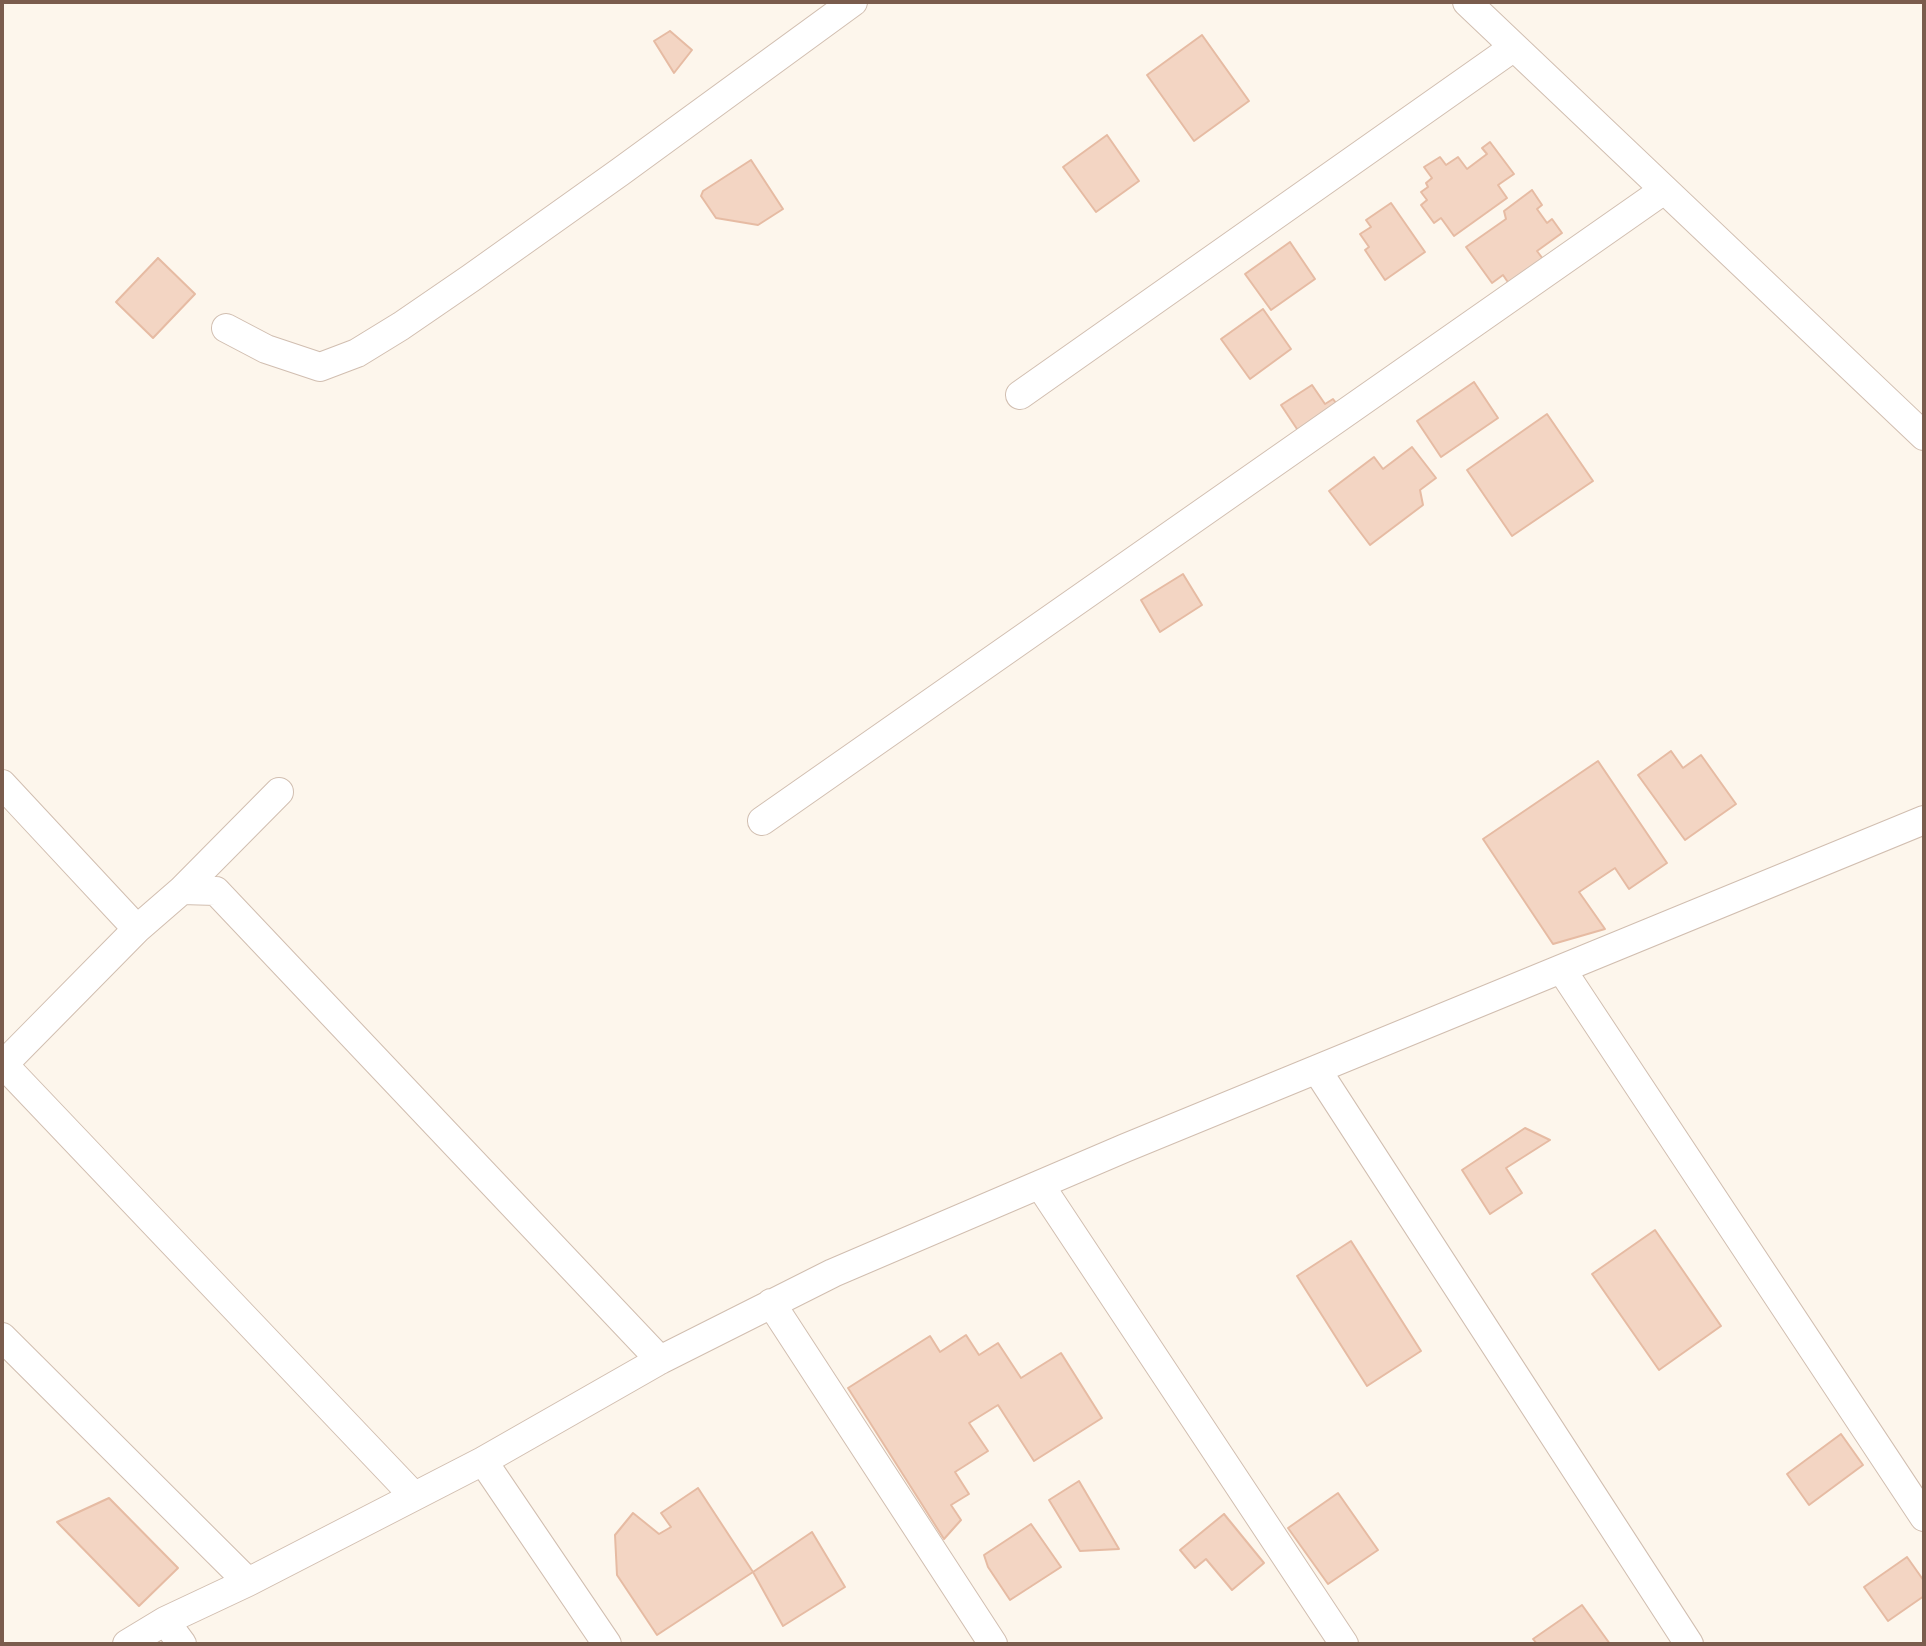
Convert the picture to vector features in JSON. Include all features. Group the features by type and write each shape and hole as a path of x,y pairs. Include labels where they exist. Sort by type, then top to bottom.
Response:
{"street":[{"path":"226,328 266,349 320,367 357,353 521,243 853,2"},
{"path":"1467,2 1924,436"},
{"path":"1020,395 1514,47"},
{"path":"762,821 1664,190"},
{"path":"2,784 137,929"},
{"path":"279,792 182,890 137,929 3,1066 414,1496"},
{"path":"127,1644 165,1621 248,1582 483,1461 660,1360 833,1273 1924,820"},
{"path":"182,890 216,891 660,1360"},
{"path":"1562,970 1924,1517"},
{"path":"1317,1070 1689,1644"},
{"path":"1040,1185 1344,1644"},
{"path":"771,1303 993,1644"},
{"path":"2,1337 248,1582"},
{"path":"483,1461 607,1644"},
{"path":"165,1621 182,1644"}],"building":[{"path":"670,31 692,50 674,73 654,41"},
{"path":"1202,35 1249,101 1194,141 1147,75"},
{"path":"1107,135 1139,181 1096,212 1063,167"},
{"path":"1490,142 1514,174 1498,185 1507,198 1454,236 1441,218 1434,223 1421,205 1427,200 1421,192 1428,187 1426,183 1432,178 1424,167 1440,157 1446,165 1458,157 1467,169 1487,154 1482,148"},
{"path":"751,160 783,209 758,225 716,218 701,196 703,191"},
{"path":"1532,190 1542,205 1537,209 1547,223 1552,219 1562,233 1537,251 1546,263 1516,294 1503,275 1492,283 1466,247 1506,219 1504,211"},
{"path":"1391,203 1425,252 1385,280 1365,250 1369,247 1360,234 1371,227 1366,220"},
{"path":"1290,242 1315,279 1271,310 1245,274"},
{"path":"158,258 195,294 153,338 116,302"},
{"path":"1263,309 1291,349 1250,379 1221,339"},
{"path":"1474,382 1498,418 1441,457 1417,421"},
{"path":"1312,385 1325,404 1333,399 1343,412 1303,438 1281,405"},
{"path":"1547,414 1593,481 1512,536 1467,470"},
{"path":"1412,447 1436,478 1420,490 1423,505 1370,545 1329,491 1374,457 1383,469"},
{"path":"1183,574 1202,605 1160,632 1141,600"},
{"path":"1671,751 1683,768 1701,755 1736,804 1685,840 1638,775"},
{"path":"1598,761 1667,863 1629,889 1615,868 1579,892 1605,929 1553,944 1483,839"},
{"path":"1525,1128 1550,1140 1506,1168 1522,1193 1490,1214 1462,1170"},
{"path":"1655,1230 1721,1326 1659,1370 1592,1274"},
{"path":"1351,1241 1421,1351 1367,1386 1297,1276"},
{"path":"966,1335 979,1355 998,1343 1021,1378 1061,1353 1102,1418 1034,1461 998,1405 969,1423 988,1451 955,1472 969,1494 951,1505 961,1520 944,1539 848,1388 930,1336 940,1352"},
{"path":"1841,1434 1863,1465 1809,1505 1787,1474"},
{"path":"1079,1481 1119,1549 1080,1551 1049,1500"},
{"path":"698,1488 753,1572 657,1635 617,1575 615,1535 633,1513 659,1534 671,1527 661,1513"},
{"path":"1338,1493 1378,1550 1328,1584 1288,1528"},
{"path":"109,1498 178,1568 139,1606 57,1522"},
{"path":"1224,1514 1264,1563 1232,1590 1206,1559 1195,1568 1180,1550"},
{"path":"1031,1524 1061,1567 1010,1600 988,1567 984,1555"},
{"path":"812,1532 845,1587 783,1626 753,1572"},
{"path":"1907,1557 1924,1581 1924,1596 1888,1621 1864,1587"},
{"path":"1582,1605 1610,1644 1537,1644 1533,1639"}]}
